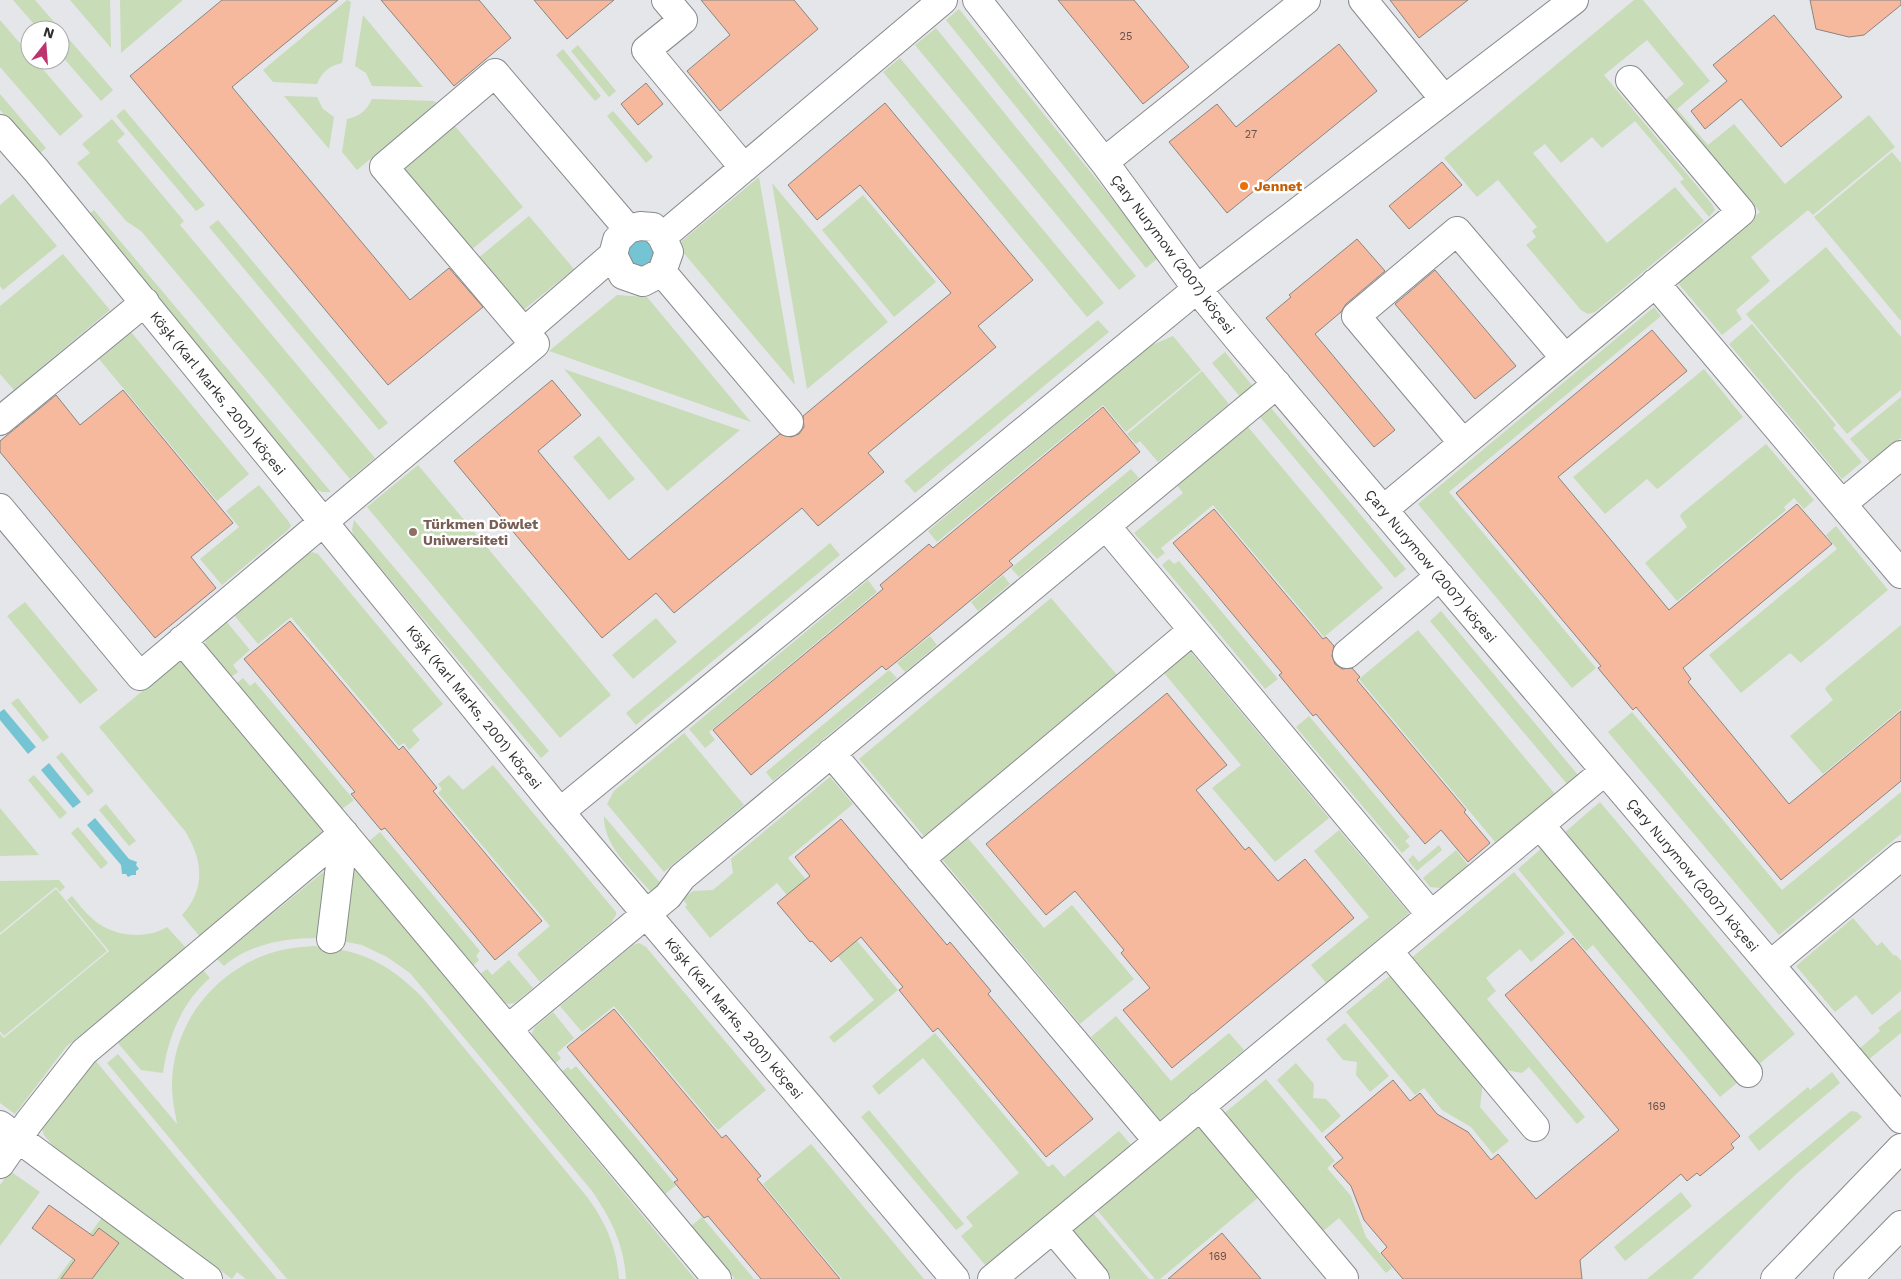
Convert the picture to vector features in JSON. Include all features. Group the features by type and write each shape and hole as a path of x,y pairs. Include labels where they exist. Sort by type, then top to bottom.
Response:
{"street":[{"path":"666,0 683,20 646,50 744,168"},
{"path":"662,237 943,0"},
{"name":"Çary Nurymow (2007) köçesi","path":"977,0 1104,162 1197,289 1901,1119"},
{"path":"1104,162 1306,0"},
{"path":"1362,0 1444,99"},
{"path":"560,812 1197,289 1574,0"},
{"path":"0,508 140,676 535,344 384,166 495,73 628,229"},
{"path":"1384,510 1740,212 1630,80"},
{"name":"Köşk (Karl Marks, 2001) köçesi","path":"0,130 36,170 145,302 560,812 955,1279"},
{"path":"524,332 613,255 617,240 628,229 640,226 653,227 662,237 669,252 662,272 643,282 623,274 613,255"},
{"path":"1463,443 1356,316 1457,231 1564,358"},
{"path":"662,272 789,422"},
{"path":"1655,283 1901,574"},
{"path":"0,421 145,302"},
{"path":"508,1029 668,896 682,877 1277,384"},
{"path":"1842,504 1901,455"},
{"path":"1106,526 1431,915"},
{"path":"1347,654 1440,576"},
{"path":"920,859 1193,630"},
{"path":"182,640 717,1279"},
{"path":"831,753 1158,1141"},
{"path":"992,1279 1605,771"},
{"path":"1540,825 1748,1074"},
{"path":"331,939 344,833"},
{"path":"0,1164 9,1132 40,1108 84,1052 344,833"},
{"path":"1770,965 1901,856"},
{"path":"1388,951 1535,1127"},
{"path":"1200,1106 1344,1278"},
{"path":"9,1132 208,1279"},
{"path":"1775,1279 1901,1148"},
{"path":"1848,1279 1901,1225"},
{"path":"1053,1229 1095,1279"}],"green space":[{"path":"13,0 35,0 52,20 30,20"},
{"path":"70,0 110,0 111,48"},
{"path":"120,0 183,0 121,53"},
{"path":"347,0 351,2 342,63 326,70 317,84 273,82 263,70"},
{"path":"1634,0 1643,0 1710,81 1677,109 1708,145 1734,124 1785,184 1869,115 1895,147 1813,215 1808,210 1751,257 1770,281 1736,310 1742,319 1722,335 1677,282 1760,212 1665,100 1684,84 1647,40 1604,75 1715,210 1709,217 1680,182 1684,179 1635,121 1602,148 1592,137 1561,163 1545,144 1533,153 1607,243 1675,187 1704,221 1595,312 1588,314 1581,310 1526,245 1536,237 1532,231 1537,227 1498,180 1477,197 1444,158"},
{"path":"959,9 1159,257 1146,268 946,20"},
{"path":"363,15 423,87 372,86 366,73 355,66"},
{"path":"0,20 20,43 20,70 44,70 83,116 60,136 0,67"},
{"path":"936,28 1136,276 1119,290 915,45"},
{"path":"70,40 113,90 101,101 70,65"},
{"path":"578,45 616,91 609,97 571,51"},
{"path":"563,49 601,96 595,101 556,55"},
{"path":"900,58 1104,303 1087,317 883,72"},
{"path":"0,94 46,148 39,154 0,110"},
{"path":"284,96 317,97 323,109 334,117 329,149"},
{"path":"372,99 434,101 437,104 357,170 342,152 347,119 355,117 362,112"},
{"path":"124,109 205,205 196,211 116,116"},
{"path":"613,111 653,157 646,163 607,116"},
{"path":"112,119 125,134 117,141 184,221 180,225 375,458 350,479 141,231 126,221 77,163 90,153 82,144"},
{"path":"454,125 523,207 470,251 401,169"},
{"path":"1892,152 1901,163 1901,321 1814,217"},
{"path":"759,177 795,385 677,245"},
{"path":"772,183 888,322 807,389"},
{"path":"13,194 57,246 3,290 0,286 0,205"},
{"path":"863,195 936,282 894,317 822,230"},
{"path":"94,210 331,492 322,492 313,488 86,217"},
{"path":"529,216 574,269 521,312 477,259"},
{"path":"218,220 388,423 379,430 209,227"},
{"path":"1826,247 1901,337 1901,390 1847,434 1746,314"},
{"path":"63,254 110,310 14,390 0,374 0,306"},
{"path":"617,295 647,297 751,422 549,351"},
{"path":"1654,307 1661,316 1449,492 1596,668 1572,688 1418,504"},
{"path":"1098,320 1109,332 915,493 904,481"},
{"path":"1752,324 1836,425 1833,428 1862,462 1842,479 1729,344"},
{"path":"131,332 249,474 217,501 99,359"},
{"path":"1173,336 1201,370 1126,432 1103,405 937,542 928,531 1150,346"},
{"path":"1225,352 1255,389 1242,399 1212,363"},
{"path":"564,369 740,430 667,491"},
{"path":"1704,369 1743,417 1660,487 1657,489 1647,479 1605,514 1573,477"},
{"path":"1202,371 1229,404 1158,462 1140,441 1136,444 1127,434"},
{"path":"1901,397 1901,438 1871,463 1850,439"},
{"path":"1271,408 1406,569 1395,578 1260,417"},
{"path":"1248,427 1383,588 1324,637 1213,505 1161,548 1165,553 1157,559 1134,533 1183,493 1177,485"},
{"path":"599,436 635,479 609,500 573,457"},
{"path":"1766,444 1814,500 1804,509 1794,498 1784,507 1786,510 1677,601 1645,563 1687,527 1680,516 1682,513"},
{"path":"418,465 611,695 560,738 367,507"},
{"path":"1131,469 1139,478 1019,577 1011,568"},
{"path":"259,485 291,526 222,585 200,559 239,527 226,511"},
{"path":"354,520 549,751 541,758 354,537 352,530"},
{"path":"1836,526 1888,590 1801,663 1790,653 1741,693 1709,655 1837,549 1826,535"},
{"path":"830,543 840,555 636,725 626,713"},
{"path":"308,553 318,554 443,704 412,730 420,740 409,750 404,743 399,746 291,617 258,644 234,615"},
{"path":"1169,559 1174,564 1179,561 1278,679 1265,689 1162,565"},
{"path":"1003,575 1010,584 978,611 971,602"},
{"path":"868,580 877,592 709,732 715,740 705,748 689,729"},
{"path":"1051,598 1117,675 924,836 859,759"},
{"path":"25,602 98,690 80,704 7,616"},
{"path":"1441,611 1578,775 1567,784 1430,621"},
{"path":"656,618 677,642 633,679 612,655"},
{"path":"226,621 250,650 233,665 238,672 231,677 205,644 207,637"},
{"path":"1901,625 1901,709 1823,774 1790,736 1833,700 1825,689 1827,686"},
{"path":"1418,630 1555,794 1496,843 1359,679"},
{"path":"930,636 937,645 905,672 897,663"},
{"path":"1190,651 1329,818 1275,862 1212,788 1241,765 1164,673"},
{"path":"181,659 326,833 200,937 182,915 190,905 198,885 198,863 191,842 185,831 99,727"},
{"path":"889,670 897,678 773,781 766,772"},
{"path":"243,678 250,686 255,682 354,800 342,809 236,684"},
{"path":"18,698 49,737 43,742 11,703"},
{"path":"1632,712 1782,890 1901,792 1901,834 1779,935 1608,732"},
{"path":"1309,716 1410,837 1405,841 1410,846 1402,853 1296,727"},
{"path":"684,733 744,805 664,872 607,804 614,791"},
{"path":"62,752 94,791 88,796 56,757"},
{"path":"493,765 616,912 611,923 540,982 517,954 550,926 438,793 442,789 438,784 449,775 463,790"},
{"path":"34,775 67,813 60,819 28,780"},
{"path":"830,777 853,804 788,858 898,990 834,1043 829,1037 874,1000 777,883 710,938 685,907 687,905 683,899 693,891 713,890 733,873 731,859"},
{"path":"1600,802 1795,1034 1758,1065 1564,833"},
{"path":"106,804 136,841 129,846 99,810"},
{"path":"0,808 39,855 0,856"},
{"path":"604,816 661,884 651,892 628,867 614,848 608,838"},
{"path":"78,827 108,863 101,869 71,833"},
{"path":"1339,830 1409,913 1326,983 1311,965 1369,917 1314,851"},
{"path":"380,832 480,951 476,956 479,960 473,966 369,841"},
{"path":"967,837 1044,928 1072,905 1134,979 1080,1024 941,858"},
{"path":"1439,845 1442,850 1417,871 1408,860 1413,855 1419,862"},
{"path":"1542,848 1738,1082 1720,1097 1593,945 1586,951 1518,869"},
{"path":"1456,850 1468,865 1441,888 1430,887 1423,878"},
{"path":"333,864 323,938 284,940 270,943 234,958 224,966 217,959"},
{"path":"352,864 695,1279 626,1279 623,1254 615,1232 592,1191 410,973 387,957 362,945 342,941"},
{"path":"1514,872 1565,933 1531,962 1520,949 1486,978 1496,991 1487,999 1585,1117 1577,1124 1529,1067 1522,1073 1501,1069 1409,960"},
{"path":"59,880 65,887 60,892 56,887 0,933 0,881"},
{"path":"56,889 107,951 4,1036 0,1031 0,935"},
{"path":"72,896 99,924 115,932 142,935 167,927 186,948 66,1047 15,1114 0,1103 0,1034 4,1038 109,951 67,900"},
{"path":"1853,918 1877,946 1882,942 1901,961 1901,991 1872,1015 1856,995 1835,1012 1796,966"},
{"path":"639,943 646,947 766,1090 718,1130 614,1006 582,1032 560,1006 633,945"},
{"path":"314,946 346,951 373,960 398,975 422,997 588,1198 610,1236 616,1257 619,1279 287,1279 107,1063 118,1054 177,1124 172,1091 174,1064 179,1043 187,1024 198,1006 228,976 246,964 277,951"},
{"path":"509,960 533,988 515,1003 508,1004 502,1001 480,974 487,969 492,975"},
{"path":"203,970 210,978 200,987 178,1021 169,1046 163,1073 141,1070 117,1042"},
{"path":"1392,974 1483,1082 1480,1107 1509,1141 1493,1154 1471,1127 1442,1110 1424,1088 1415,1095 1346,1012"},
{"path":"1901,1010 1901,1033 1868,1060 1859,1049 1880,1031 1878,1028"},
{"path":"553,1012 574,1038 557,1053 561,1058 555,1064 534,1039 532,1033 535,1027"},
{"path":"1116,1016 1171,1081 1229,1033 1244,1050 1160,1120 1091,1037"},
{"path":"1345,1023 1389,1076 1370,1092 1356,1075 1357,1062 1343,1060 1326,1039"},
{"path":"935,1033 1048,1167 1053,1164 1064,1177 1119,1131 1132,1146 986,1266 961,1236 973,1226 966,1217 1019,1173 923,1058 879,1095 872,1086"},
{"path":"95,1060 277,1279 246,1279 237,1272 232,1279 54,1147 44,1135 42,1129 44,1124"},
{"path":"1296,1063 1314,1084 1313,1098 1326,1099 1341,1116 1322,1133 1277,1080"},
{"path":"576,1066 676,1185 664,1195 561,1072 568,1067 571,1070"},
{"path":"1832,1072 1840,1083 1759,1151 1748,1137 1808,1087 1810,1090"},
{"path":"1266,1079 1335,1161 1327,1168 1351,1196 1366,1237 1392,1268 1386,1273 1339,1218 1321,1233 1222,1115"},
{"path":"869,1110 964,1224 956,1230 861,1117"},
{"path":"1851,1111 1857,1112 1862,1117 1795,1175 1692,1279 1647,1279"},
{"path":"1200,1123 1260,1196 1160,1279 1155,1279 1097,1210"},
{"path":"811,1144 924,1279 842,1279 763,1184"},
{"path":"10,1171 40,1192 0,1246 0,1185"},
{"path":"1681,1192 1692,1206 1625,1261 1614,1247"},
{"path":"1093,1213 1149,1279 1111,1279 1071,1231"},
{"path":"103,1216 188,1279 57,1279"},
{"path":"702,1217 754,1279 735,1279 691,1226"}],"water":[{"path":"641,238 647,239 652,243 656,248 656,260 652,265 647,269 641,270 635,269 630,265 626,260 625,254 626,248 630,243 635,239"},
{"path":"4,709 36,747 28,754 0,720 0,712"},
{"path":"49,763 81,802 73,808 41,770"},
{"path":"95,818 129,859 137,862 136,865 139,869 136,871 136,875 128,877 126,874 122,874 121,865 87,825"}],"building":[{"path":"222,0 338,0 232,87 410,300 449,268 483,307 388,385 130,76"},
{"path":"381,0 479,0 511,38 454,86"},
{"path":"534,0 614,0 567,39"},
{"path":"701,0 794,0 818,29 720,111 687,71 730,35"},
{"path":"1058,0 1134,0 1189,67 1143,104"},
{"path":"1390,0 1468,0 1419,38"},
{"path":"1810,0 1901,0 1901,5 1864,35 1849,37 1816,29"},
{"path":"1774,15 1842,97 1781,147 1741,99 1705,129 1691,111 1727,81 1713,65"},
{"path":"1339,44 1377,91 1227,213 1169,142 1217,104 1236,127"},
{"path":"646,83 663,104 638,125 621,104"},
{"path":"885,103 1033,280 978,326 996,347 868,453 884,472 818,526 802,508 674,613 656,593 602,638 454,461 552,380 581,415 538,451 629,560 780,434 791,437 799,434 804,427 803,416 951,293 860,185 817,220 788,185"},
{"path":"1442,162 1462,185 1409,229 1389,206"},
{"path":"1357,239 1385,271 1346,304 1341,312 1315,334 1395,430 1374,447 1266,318 1291,297 1289,295"},
{"path":"1435,270 1516,366 1475,399 1395,304"},
{"path":"1652,330 1687,371 1558,477 1669,610 1797,504 1832,544 1683,668 1691,679 1688,682 1789,804 1901,711 1901,781 1781,880 1636,707 1633,710 1598,668 1601,666 1456,493"},
{"path":"123,390 233,523 191,557 216,588 155,638 0,452 0,441 56,395 80,425"},
{"path":"1103,407 1140,452 1009,561 1013,565 906,654 886,670 882,666 751,775 713,730 883,589 880,585 929,544 933,548"},
{"path":"1214,509 1323,639 1326,637 1334,646 1332,656 1335,664 1342,669 1352,668 1360,677 1357,680 1466,810 1464,812 1490,843 1468,862 1441,830 1425,844 1316,714 1313,716 1279,675 1282,673 1173,543"},
{"path":"290,621 399,750 403,746 437,788 433,791 542,921 495,960 385,828 381,830 351,794 355,792 244,659"},
{"path":"1167,693 1227,765 1196,790 1245,850 1249,847 1278,881 1305,859 1354,918 1172,1068 1123,1010 1150,988 1121,953 1124,950 1075,891 1046,915 986,844"},
{"path":"841,819 947,945 950,942 991,991 988,994 1093,1119 1046,1157 938,1028 933,1032 899,990 903,987 861,937 831,962 812,941 810,942 777,903 810,876 795,857"},
{"path":"1573,938 1740,1136 1731,1144 1734,1148 1700,1176 1697,1173 1687,1181 1681,1174 1580,1260 1582,1279 1403,1279 1381,1253 1387,1247 1364,1220 1351,1186 1333,1166 1343,1158 1325,1137 1393,1080 1410,1101 1420,1093 1437,1114 1468,1132 1491,1160 1498,1154 1536,1199 1619,1130 1505,995"},
{"path":"614,1009 722,1138 726,1135 761,1176 757,1179 840,1279 761,1279 708,1216 704,1218 674,1182 678,1180 567,1047"},
{"path":"49,1205 93,1236 99,1228 119,1243 92,1279 61,1279 75,1260 32,1228"},
{"path":"1222,1233 1261,1279 1168,1279"}],"place":[{"name":"Jennet","path":"1244,186"},
{"name":"Türkmen Döwlet Uniwersiteti","path":"413,532"}]}
